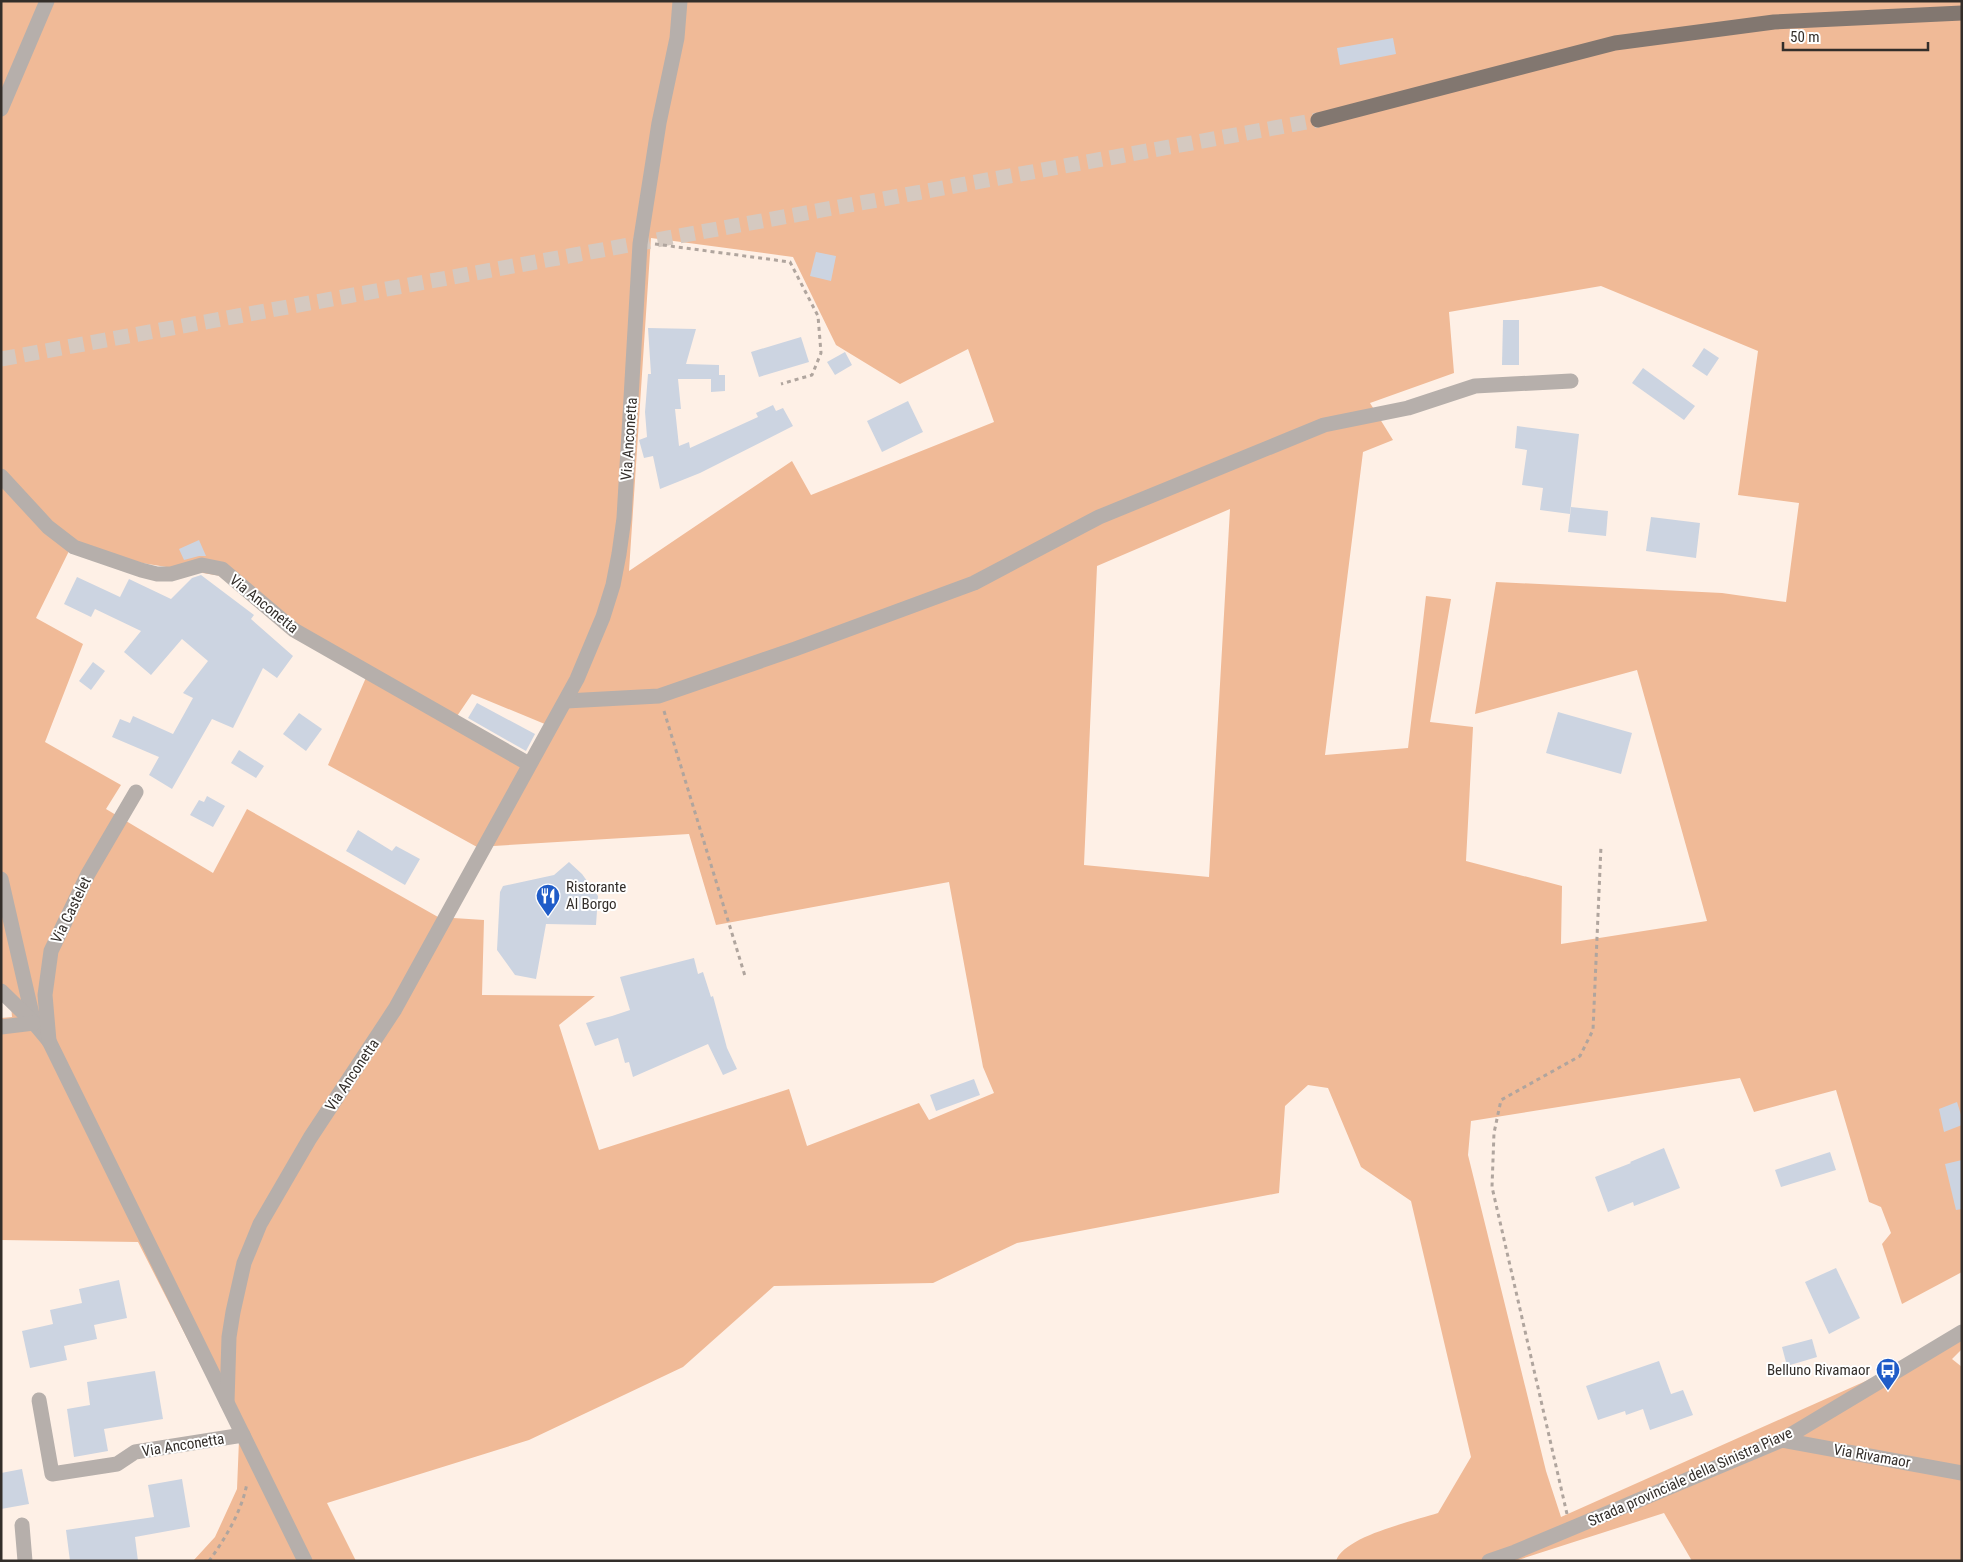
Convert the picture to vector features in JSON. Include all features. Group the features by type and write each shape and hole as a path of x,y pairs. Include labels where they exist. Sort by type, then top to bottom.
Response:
{"main road":[{"path":"1318,120 1615,43 1774,22 1962,13"}],"street":[{"path":"1,109 47,1"},
{"name":"Via Anconetta","path":"227,1402 229,1337 232,1312 244,1263 260,1224 310,1138 395,1009 529,764 566,701 588,655 603,617 619,554 624,518 640,244 659,123 677,38 680,1"},
{"path":"566,701 659,696 795,649 974,583 1100,517 1324,425 1408,408 1475,386 1571,381"},
{"name":"Via Anconetta","path":"1,476 48,526 74,547 157,574 171,574 202,565 222,570 294,630 529,764"},
{"name":"Via Castelet","path":"49,1041 45,995 51,951 88,874 136,792"},
{"path":"1,879 34,1022"},
{"path":"1,991 34,1022"},
{"path":"1,1027 34,1022"},
{"name":"Via Anconetta","path":"34,1022 49,1041 306,1561"},
{"name":"Strada provinciale della Sinistra Piave","path":"1489,1561 1515,1552 1782,1440 1962,1332"},
{"name":"Via Anconetta","path":"39,1400 52,1474 117,1464 135,1452 243,1435"},
{"name":"Via Rivamaor","path":"1782,1440 1962,1473"},
{"path":"22,1524 25,1561"}],"path":[{"path":"640,244 670,245 790,262 818,316 822,352 812,375 781,384"},
{"path":"659,696 746,976"},
{"path":"1570,1529 1492,1187 1494,1133 1501,1100 1580,1056 1593,1030 1601,846"},
{"path":"209,1561 236,1515 245,1494 248,1478"}],"shaded area":[{"path":"1,1 1962,1 1962,1272 1902,1304 1882,1244 1891,1233 1881,1207 1869,1202 1836,1090 1754,1112 1740,1078 1471,1121 1468,1155 1546,1471 1561,1517 1962,1338 1962,1349 1952,1359 1962,1367 1962,1561 1692,1561 1664,1513 1515,1561 1336,1561 1342,1552 1365,1537 1438,1513 1471,1457 1411,1201 1361,1167 1328,1088 1308,1085 1285,1106 1279,1193 1017,1243 933,1283 774,1286 683,1367 529,1440 327,1503 356,1561 193,1561 215,1537 237,1489 239,1440 138,1242 1,1240 1,1018 12,1017 10,991 1,983","holes":["651,238 793,257 836,345 900,384 968,349 994,422 811,495 792,461 629,571","1601,286 1758,351 1738,495 1799,503 1786,602 1722,593 1496,582 1475,714 1637,670 1707,921 1561,944 1562,886 1466,861 1473,727 1430,722 1451,599 1426,596 1408,748 1325,755 1363,452 1393,440 1370,403 1454,373 1449,312","1230,509 1209,877 1084,865 1097,566","69,551 221,576 368,673 328,765 477,847 689,834 716,925 949,882 983,1067 994,1093 929,1120 919,1103 807,1146 789,1089 599,1150 559,1025 595,996 482,995 484,920 438,917 247,809 213,873 106,809 121,785 45,742 83,644 36,618","472,694 552,727 529,766 453,722"]}],"building":[{"path":"1393,38 1396,54 1340,65 1337,48"},
{"path":"816,252 836,256 831,281 810,276"},
{"path":"1503,320 1519,320 1519,365 1502,365"},
{"path":"648,328 696,329 686,364 719,365 719,375 725,375 725,391 711,392 711,379 678,379 681,409 675,409 679,446 689,442 690,448 758,417 756,413 773,405 776,411 783,408 793,426 700,473 660,489 653,456 644,458 639,440 647,437 645,412 648,374 651,374"},
{"path":"801,337 809,362 759,377 751,352"},
{"path":"1704,348 1719,358 1707,376 1692,366"},
{"path":"845,352 852,365 835,375 827,362"},
{"path":"1643,368 1695,406 1684,420 1632,383"},
{"path":"908,401 923,432 882,452 867,421"},
{"path":"1517,426 1579,434 1570,514 1540,510 1543,488 1522,485 1527,450 1515,448"},
{"path":"1571,507 1608,511 1606,536 1568,532"},
{"path":"1651,517 1700,523 1696,558 1646,551"},
{"path":"199,540 206,556 184,560 179,549"},
{"path":"201,575 254,615 251,619 293,656 277,678 263,668 233,728 212,719 172,789 149,775 159,757 112,737 120,719 130,723 133,716 173,734 193,698 183,693 208,661 182,639 151,675 124,652 141,631 95,609 91,617 64,604 77,577 120,597 129,579 171,599 192,578"},
{"path":"93,662 105,671 91,690 79,681"},
{"path":"477,703 535,734 526,751 468,718"},
{"path":"1558,712 1632,733 1621,774 1546,753"},
{"path":"299,713 322,729 306,751 283,734"},
{"path":"239,750 264,766 256,778 231,763"},
{"path":"207,796 225,806 213,827 190,815 199,800 204,802"},
{"path":"358,830 392,851 396,846 420,859 405,885 346,851"},
{"name":"Ristorante Al Borgo","path":"569,862 582,874 598,896 596,925 546,924 536,979 515,975 497,950 500,892 503,886 554,875"},
{"path":"694,958 698,974 703,972 711,997 713,996 727,1048 737,1069 723,1075 708,1044 633,1077 629,1062 625,1063 618,1038 595,1046 586,1023 630,1010 620,977"},
{"path":"974,1079 980,1095 936,1111 930,1095"},
{"path":"1957,1102 1962,1125 1944,1132 1939,1109"},
{"path":"1664,1148 1680,1188 1634,1206 1633,1202 1608,1212 1595,1177"},
{"path":"1830,1152 1836,1170 1781,1187 1775,1170"},
{"path":"1962,1160 1962,1209 1956,1210 1945,1164"},
{"path":"1836,1268 1860,1318 1829,1334 1805,1282"},
{"path":"119,1280 127,1318 94,1325 97,1339 64,1346 67,1360 30,1368 22,1331 53,1324 50,1310 82,1303 79,1289"},
{"path":"1812,1339 1817,1357 1787,1366 1782,1347"},
{"path":"1659,1361 1671,1394 1683,1390 1693,1415 1650,1430 1643,1409 1626,1415 1625,1411 1598,1420 1586,1386"},
{"path":"155,1371 163,1419 104,1429 108,1451 74,1457 67,1409 90,1405 87,1382"},
{"path":"22,1469 29,1504 1,1509 1,1473"},
{"path":"182,1479 190,1527 135,1537 138,1561 70,1561 66,1530 154,1517 148,1485"}],"tunnel":[{"path":"1,359 1318,120"}],"place":[{"name":"Ristorante Al Borgo","path":"548,917"},
{"name":"Belluno Rivamaor","path":"1888,1391"}]}
